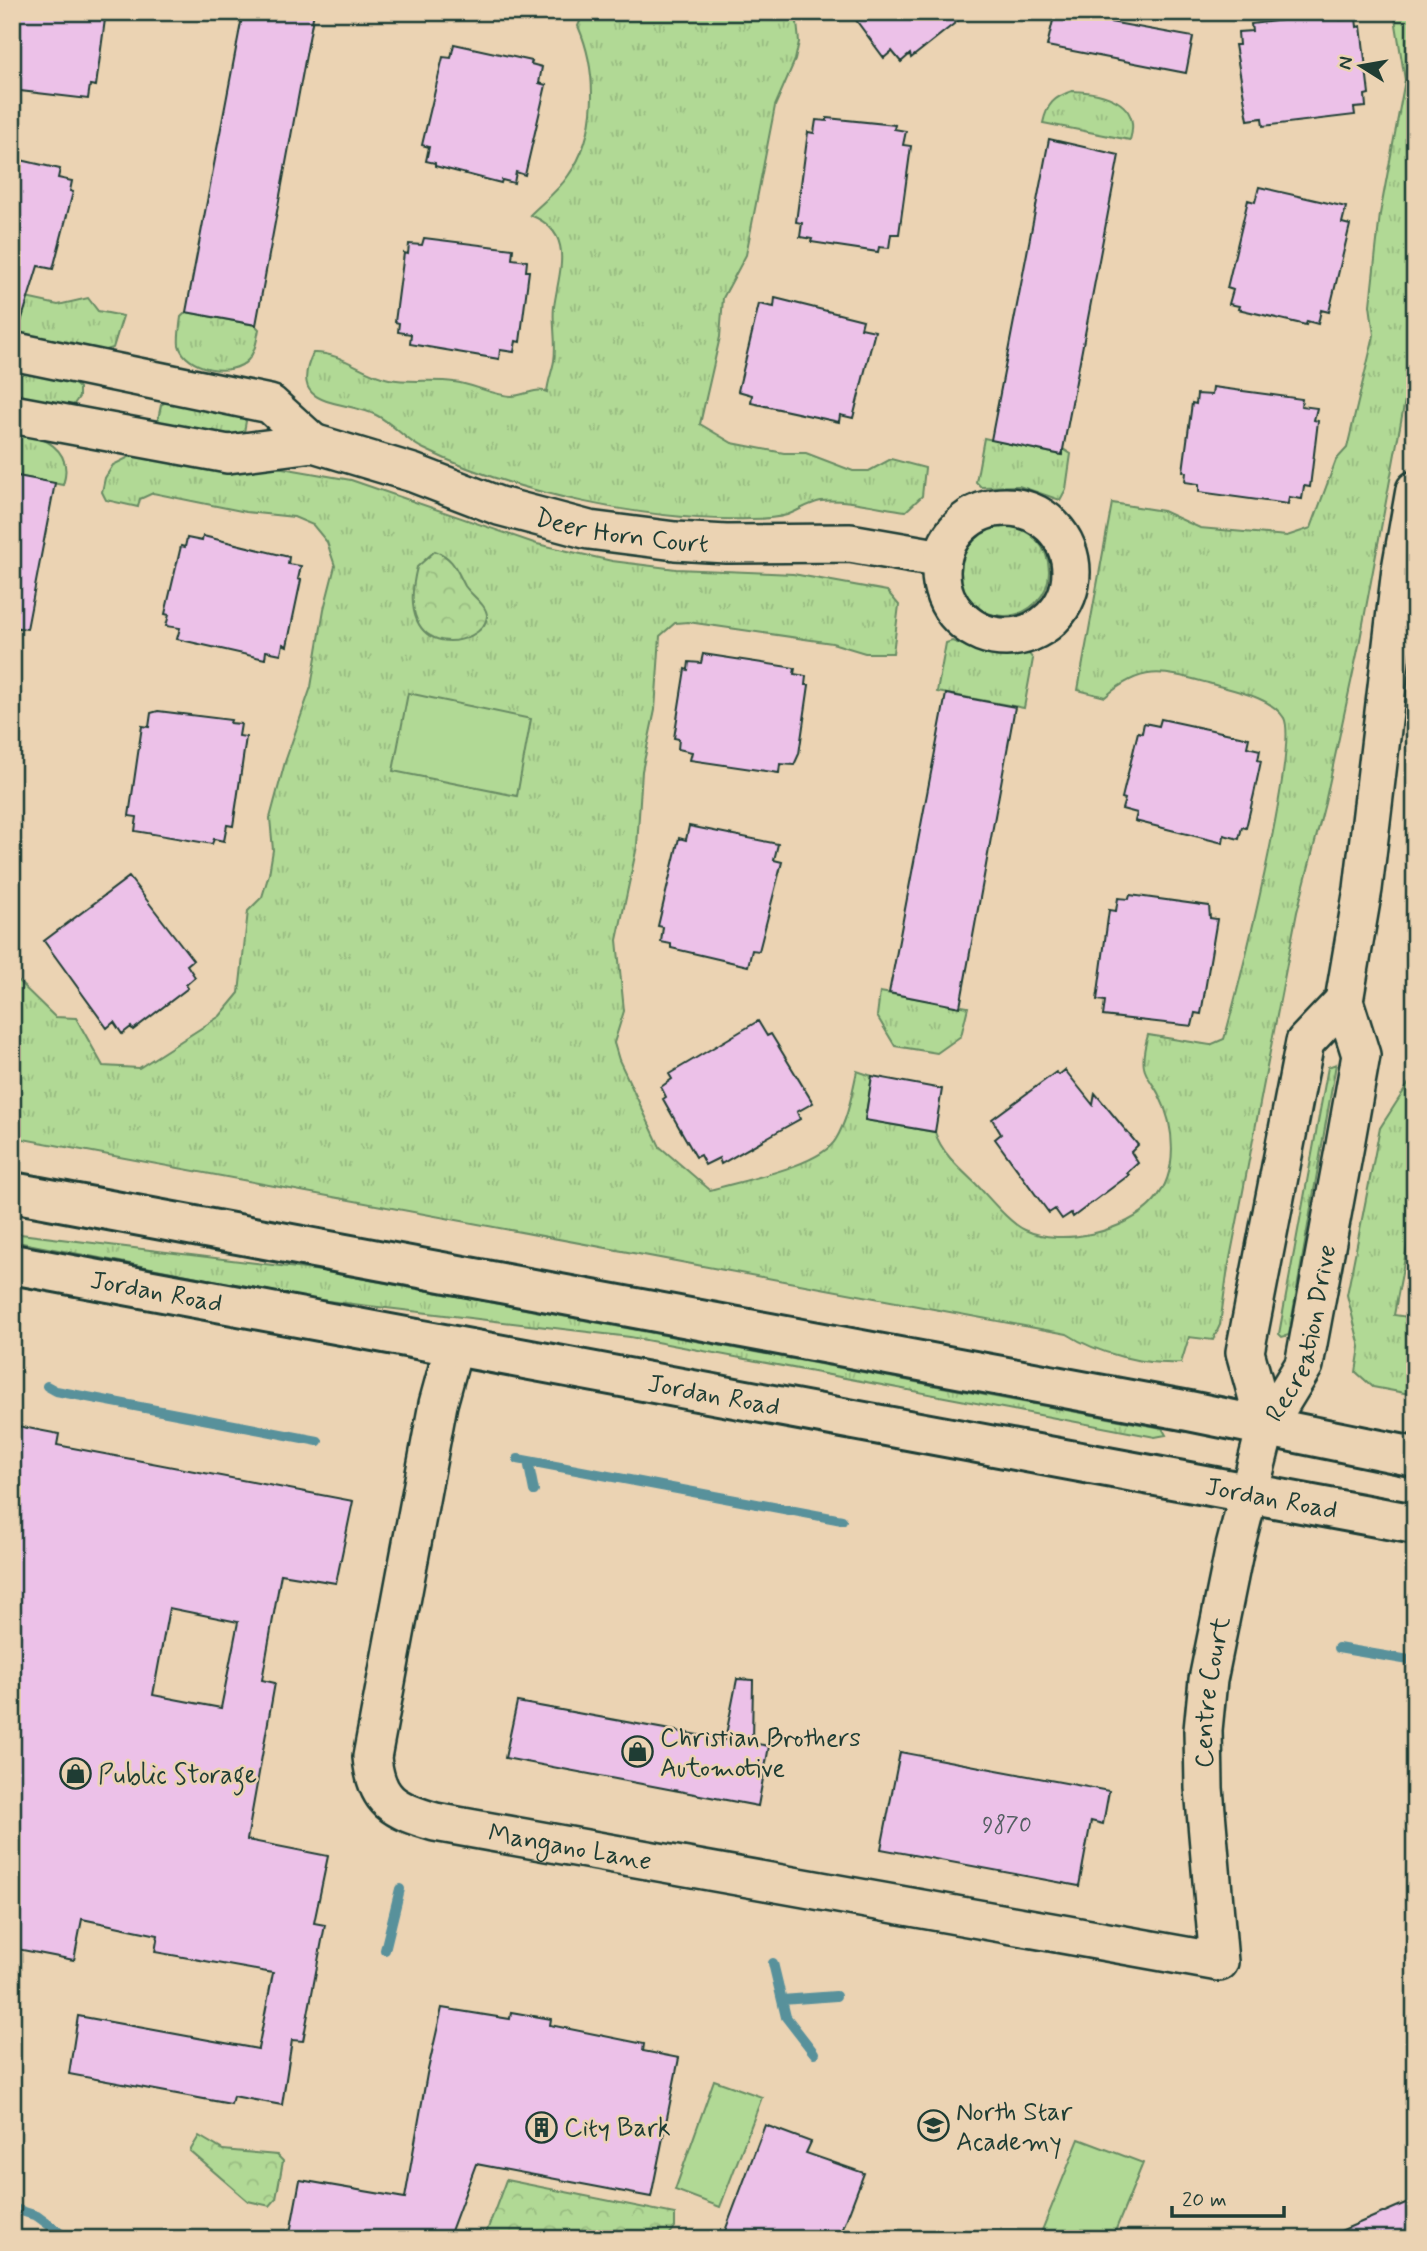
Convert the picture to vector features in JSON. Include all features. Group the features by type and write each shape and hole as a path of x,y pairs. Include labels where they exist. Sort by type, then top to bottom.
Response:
{"main road":[{"path":"12,1192 1415,1457"},
{"name":"Jordan Road","path":"12,1264 1415,1524"}],"street":[{"name":"Deer Horn Court","path":"12,351 146,381 270,404 313,443"},
{"name":"Deer Horn Court","path":"12,414 228,454 313,443 413,473 499,506 589,530 675,541 726,544 850,543 942,559"},
{"name":"Recreation Drive","path":"1266,1427 1304,1365 1360,1055 1344,1001 1363,889 1401,569 1415,490"},
{"name":"Recreation Drive","path":"1266,1427 1245,1352 1305,1042 1344,1001"},
{"name":"Mangano Lane","path":"454,1346 438,1404 372,1757 374,1778 381,1794 394,1806 435,1822 1219,1962"},
{"name":"Centre Court","path":"1219,1962 1204,1788 1203,1730 1208,1680 1248,1494 1266,1427"}],"green space":[{"path":"584,12 796,12 799,42 795,60 775,106 746,255 723,298 720,337 700,424 732,443 784,453 806,453 853,471 869,471 891,459 925,468 922,496 906,511 830,500 817,502 778,517 711,519 669,516 583,502 498,479 459,465 418,446 376,415 322,399 313,393 307,384 307,371 313,353 343,359 389,379 454,382 511,396 547,392 555,354 554,307 561,254 554,232 530,215 564,181 578,160 585,142 590,123 592,83 585,44 578,26"},
{"path":"1394,12 1415,12 1415,347 1359,645 1325,803 1297,912 1227,1274 1220,1325 1213,1340 1189,1337 1181,1363 1137,1360 1093,1347 1067,1334 12,1137 12,975 55,1017 76,1018 103,1066 139,1068 220,1016 239,993 248,911 262,897 269,874 273,850 270,818 285,762 311,687 324,609 335,566 327,542 313,525 294,517 246,512 153,493 140,499 138,507 106,500 102,492 105,478 113,465 131,456 232,472 271,466 351,480 537,544 612,561 676,569 793,574 887,591 899,605 893,653 865,653 832,643 688,622 675,623 660,636 655,710 642,771 637,846 617,940 624,1011 614,1043 619,1060 660,1147 710,1190 797,1165 828,1149 844,1123 857,1071 872,1076 865,1120 935,1132 946,1153 957,1165 1005,1215 1025,1230 1057,1237 1093,1234 1128,1221 1142,1212 1162,1190 1168,1177 1172,1149 1164,1107 1144,1067 1148,1035 1210,1045 1224,1039 1275,821 1286,738 1284,718 1270,704 1249,695 1192,679 1165,674 1142,675 1105,697 1078,690 1112,503 1163,511 1200,528 1287,536 1311,528 1336,460 1347,448 1374,335 1370,305 1380,214 1405,80"},
{"path":"1072,91 1117,101 1130,116 1130,140 1043,123 1052,102"},
{"path":"12,295 58,305 88,298 98,311 123,316 113,348 99,352 12,331"},
{"path":"186,312 255,325 259,329 248,360 241,366 221,370 210,369 190,360 179,345 181,317"},
{"path":"12,367 73,382 79,388 79,397 72,407 12,395"},
{"path":"168,401 241,415 246,421 243,438 163,427 158,419 161,405"},
{"path":"12,430 44,440 60,453 65,472 63,485 12,475"},
{"path":"984,438 1061,455 1063,449 1071,454 1066,489 1060,500 1019,486 981,487 976,482"},
{"path":"995,526 1013,526 1029,533 1042,546 1049,562 1049,580 1042,596 1029,609 1013,616 995,616 979,609 966,596 959,580 959,562 966,546 979,533"},
{"path":"435,551 450,561 465,586 486,612 482,627 472,635 457,640 442,640 428,634 417,621 413,599 417,567"},
{"path":"952,641 988,654 1029,654 1033,659 1024,708 937,692 946,643"},
{"path":"408,693 531,719 517,796 393,771"},
{"path":"880,992 968,1007 961,1036 937,1053 895,1046 877,1016"},
{"path":"1336,1064 1289,1335 1282,1337 1279,1334 1328,1067"},
{"path":"1415,1081 1415,1205 1394,1315 1415,1318 1415,1395 1373,1387 1356,1372 1360,1347 1347,1295 1380,1128 1409,1083"},
{"path":"12,1233 321,1271 1162,1428 1166,1435 1155,1437 630,1337 311,1299 12,1241"},
{"path":"714,2080 762,2097 720,2207 675,2190"},
{"path":"199,2136 223,2150 277,2155 283,2161 276,2199 270,2206 248,2201 190,2151"},
{"path":"1079,2139 1143,2163 1112,2239 1057,2239 1041,2233"},
{"path":"506,2180 675,2214 675,2227 666,2239 484,2239"}],"building":[{"path":"12,12 106,12 96,86 90,85 88,99 12,90"},
{"path":"243,12 314,12 256,325 186,312"},
{"path":"850,12 969,12 911,58 910,54 901,62 892,51 884,58"},
{"path":"1055,12 1193,37 1186,73 1047,46"},
{"path":"1339,13 1340,20 1356,18 1357,27 1361,26 1369,94 1365,95 1366,107 1354,108 1355,115 1263,126 1262,118 1248,120 1235,45 1239,45 1238,32 1252,31 1251,24"},
{"path":"454,44 532,61 531,64 542,67 539,83 546,85 525,175 516,172 514,183 502,180 501,183 435,166 435,163 426,161 429,147 422,145 443,57 451,58"},
{"path":"827,118 895,125 894,129 906,131 903,145 911,146 899,234 891,234 889,248 879,247 878,252 811,242 812,239 800,237 802,223 796,222 808,132 814,133 816,120 827,121"},
{"path":"1049,139 1119,155 1062,455 991,440"},
{"path":"12,158 60,169 58,178 72,181 70,191 73,192 53,269 38,266 20,325 12,323"},
{"path":"1259,187 1346,207 1342,223 1350,225 1329,312 1321,310 1318,324 1307,321 1306,325 1238,309 1239,306 1229,304 1233,290 1227,288 1248,200 1255,202"},
{"path":"424,238 513,249 512,259 527,261 526,271 529,271 520,342 516,341 514,352 500,350 499,359 410,344 411,334 398,332 399,323 395,322 404,253 408,254 409,244 422,245"},
{"path":"775,298 863,320 861,328 875,331 853,418 840,415 839,422 751,403 752,395 738,391 759,304 774,307"},
{"path":"1213,387 1302,399 1301,406 1317,408 1314,420 1318,421 1310,487 1304,486 1302,499 1289,497 1288,504 1199,492 1199,484 1185,482 1186,472 1183,471 1192,403 1196,404 1197,394 1212,395"},
{"path":"12,475 55,483 27,629 12,627"},
{"path":"203,536 289,557 288,564 301,566 298,579 301,580 287,646 283,644 281,654 266,651 265,659 177,639 180,628 166,626 169,615 165,614 181,546 185,547 187,538 202,541"},
{"path":"703,654 795,668 794,674 806,676 805,685 809,685 799,754 794,765 780,764 779,773 690,760 692,752 678,749 679,739 674,738 685,669 688,670 689,662 701,663"},
{"path":"946,694 1015,707 960,1007 889,993"},
{"path":"158,711 231,720 230,723 241,724 239,736 246,737 237,800 233,826 227,825 224,841 214,839 212,844 135,831 137,817 129,816 142,726 149,727 151,713"},
{"path":"1161,719 1249,738 1247,747 1260,750 1258,760 1261,761 1246,828 1242,827 1239,839 1224,835 1223,843 1135,821 1137,813 1122,809 1125,799 1122,798 1138,732 1142,733 1144,723 1159,726"},
{"path":"689,826 778,844 774,860 782,862 759,951 752,950 748,966 671,948 671,944 661,942 663,927 658,926 679,838 686,840"},
{"path":"129,877 193,960 187,965 195,977 186,985 188,988 133,1030 131,1027 122,1034 114,1022 107,1028 44,941"},
{"path":"1130,895 1209,906 1210,918 1217,919 1201,1014 1195,1013 1192,1026 1103,1016 1105,1001 1097,1000 1109,910 1116,911 1118,898 1129,899"},
{"path":"758,1021 767,1036 771,1034 813,1103 797,1112 800,1119 721,1164 719,1158 705,1165 700,1155 696,1157 663,1099 666,1097 661,1087 672,1079 669,1074"},
{"path":"1065,1070 1093,1105 1095,1093 1138,1145 1131,1152 1138,1163 1127,1173 1129,1175 1073,1217 1071,1213 1062,1219 1055,1209 1049,1213 995,1139 1001,1134 992,1119 1056,1072 1059,1075"},
{"path":"872,1076 942,1089 935,1132 865,1120"},
{"path":"12,1425 59,1434 57,1445 353,1501 336,1583 281,1574 262,1680 275,1683 247,1840 328,1856 314,1923 325,1925 303,2041 292,2040 282,2105 233,2096 231,2104 69,2074 78,2016 258,2049 273,1973 155,1952 158,1935 82,1919 74,1960 12,1948","holes":["169,1608 238,1622 221,1708 153,1695"]},
{"name":"Christian Brothers Automotive","path":"737,1679 753,1680 752,1743 769,1746 758,1806 505,1758 517,1702 725,1740"},
{"path":"900,1752 1109,1791 1103,1824 1091,1821 1079,1886 881,1849"},
{"name":"City Bark","path":"442,2008 510,2019 511,2012 551,2019 550,2025 644,2044 643,2051 679,2058 651,2197 476,2164 448,2239 320,2239 290,2233 300,2180 405,2198 427,2074"},
{"path":"765,2125 811,2142 806,2153 864,2173 839,2239 722,2239"},
{"path":"1415,2199 1415,2239 1322,2239 1408,2202"}],"waterway":[{"path":"47,1386 56,1391 318,1441"},
{"path":"518,1459 842,1520"},
{"path":"528,1461 534,1491"},
{"path":"1338,1648 1415,1661"},
{"path":"385,1950 400,1889"},
{"path":"773,1963 786,2017 814,2053"},
{"path":"782,2000 836,1996"},
{"path":"12,2208 37,2216 68,2239"}],"place":[{"name":"Christian Brothers Automotive","path":"637,1752"},
{"name":"Public Storage","path":"75,1774"},
{"name":"North Star Academy","path":"933,2126"},
{"name":"City Bark","path":"541,2127"}]}
